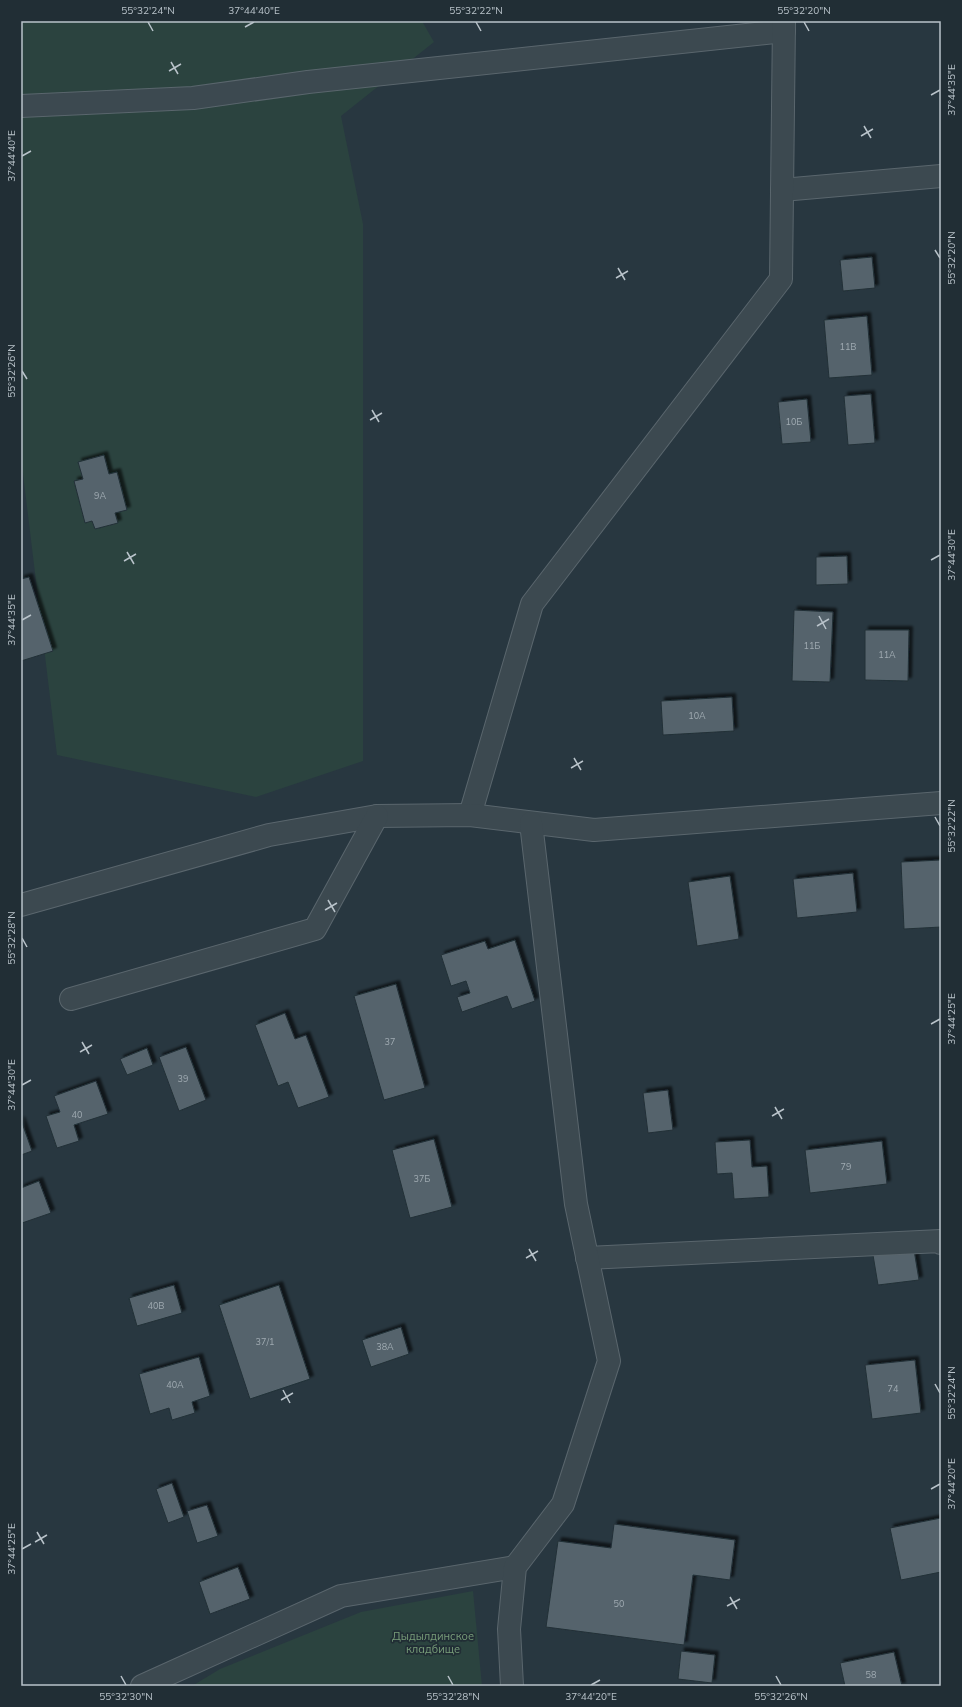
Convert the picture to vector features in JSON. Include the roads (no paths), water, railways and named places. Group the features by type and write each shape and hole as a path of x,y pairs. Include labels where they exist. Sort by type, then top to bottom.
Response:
{"street":[{"path":"21,106 193,98 324,80 784,26 781,279 532,604 470,815"},
{"path":"782,190 941,176"},
{"path":"21,905 269,835 377,816 470,815 594,830 941,803"},
{"path":"71,998 315,929 377,816"},
{"path":"512,1686 509,1630 516,1567 563,1504 609,1361 576,1204 531,823"},
{"path":"587,1258 941,1242"},
{"path":"142,1686 341,1596 516,1567"}],"park label":[{"name":"Дыдылдинское кладбище","path":"433,1642"}]}
